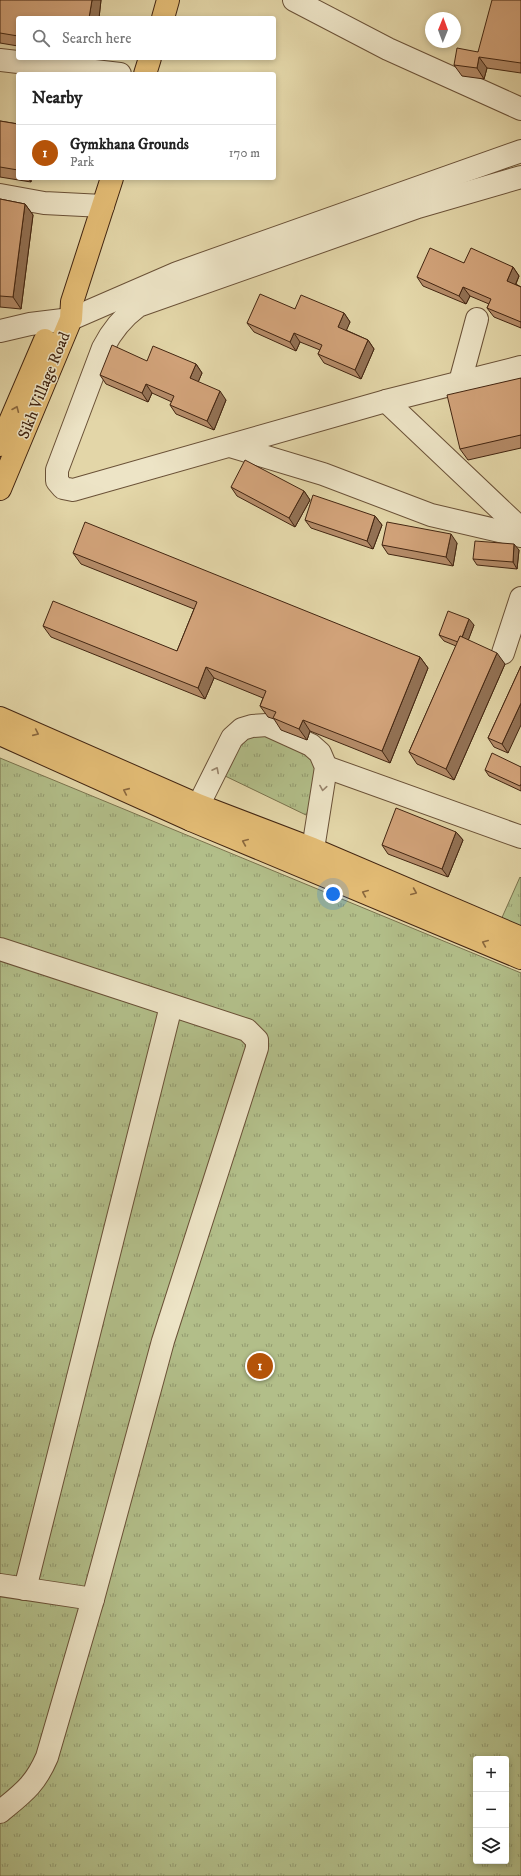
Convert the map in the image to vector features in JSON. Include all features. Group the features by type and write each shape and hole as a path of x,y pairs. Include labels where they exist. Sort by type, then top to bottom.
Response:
{"main road":[{"path":"163,16 168,0"},
{"path":"146,72 149,60"},
{"name":"Sikh Village Road","path":"0,489 65,314 111,180"},
{"name":"Sikh Village Road","path":"0,445 65,314"},
{"path":"0,718 194,812 521,958"},
{"path":"0,734 194,812 313,849 521,938"}],"street":[{"path":"294,0 388,49 521,109"},
{"path":"0,60 103,72"},
{"path":"0,331 65,314 521,151"},
{"path":"521,177 418,207 138,306 123,318 111,332 103,348 57,470 57,481 63,488 74,490 386,402 460,382 521,368"},
{"path":"0,195 44,203 103,206"},
{"path":"460,382 477,319"},
{"path":"386,402 521,529"},
{"path":"230,446 323,474 431,515 521,536"},
{"path":"503,653 521,598"},
{"path":"194,812 232,738 242,729 252,726 268,725 310,745 320,753 326,767 313,849"},
{"path":"326,767 521,837"},
{"path":"0,949 247,1030 257,1040 256,1048 163,1341 93,1599 44,1764 39,1776 29,1788 0,1812"},
{"path":"24,1589 171,1006"},
{"path":"0,1585 93,1599"}],"green space":[{"path":"251,735 286,738 311,759 317,772 313,801 306,815 223,775 238,746"},
{"path":"0,758 521,973 521,1876 0,1876"},
{"path":"520,877 521,878 521,931 500,922"}],"building":[{"path":"0,0 92,0 89,16 16,16 16,36 0,33"},
{"path":"492,0 521,0 521,63 479,57 477,68 454,65 457,48 478,52"},
{"path":"0,121 16,124 16,170 0,167"},
{"path":"0,199 25,204 13,297 0,296"},
{"path":"430,248 464,263 471,248 513,267 507,281 521,287 521,322 487,308 491,299 463,287 459,296 417,277"},
{"path":"260,294 295,309 301,295 344,313 338,327 368,340 355,370 318,354 322,345 294,333 290,342 247,323"},
{"path":"112,345 147,361 153,346 196,364 190,378 220,391 207,421 170,405 174,396 146,384 142,393 100,375"},
{"path":"521,378 521,435 460,449 447,395"},
{"path":"245,460 304,491 289,518 231,487"},
{"path":"313,495 375,516 367,541 305,520"},
{"path":"85,522 420,657 382,751 303,720 299,729 273,718 276,712 260,706 266,691 206,667 198,688 43,626 53,601 177,651 197,602 73,553"},
{"path":"387,522 451,534 446,557 382,545"},
{"path":"475,541 514,544 513,562 473,559"},
{"path":"448,611 469,619 462,637 460,636 458,642 439,635"},
{"path":"460,636 497,653 446,769 409,752"},
{"path":"521,666 521,703 502,744 488,738"},
{"path":"492,753 521,767 520,786 485,770"},
{"path":"396,808 456,832 442,869 382,845"}],"place":[{"name":"Gymkhana Grounds","path":"260,1366"}]}
